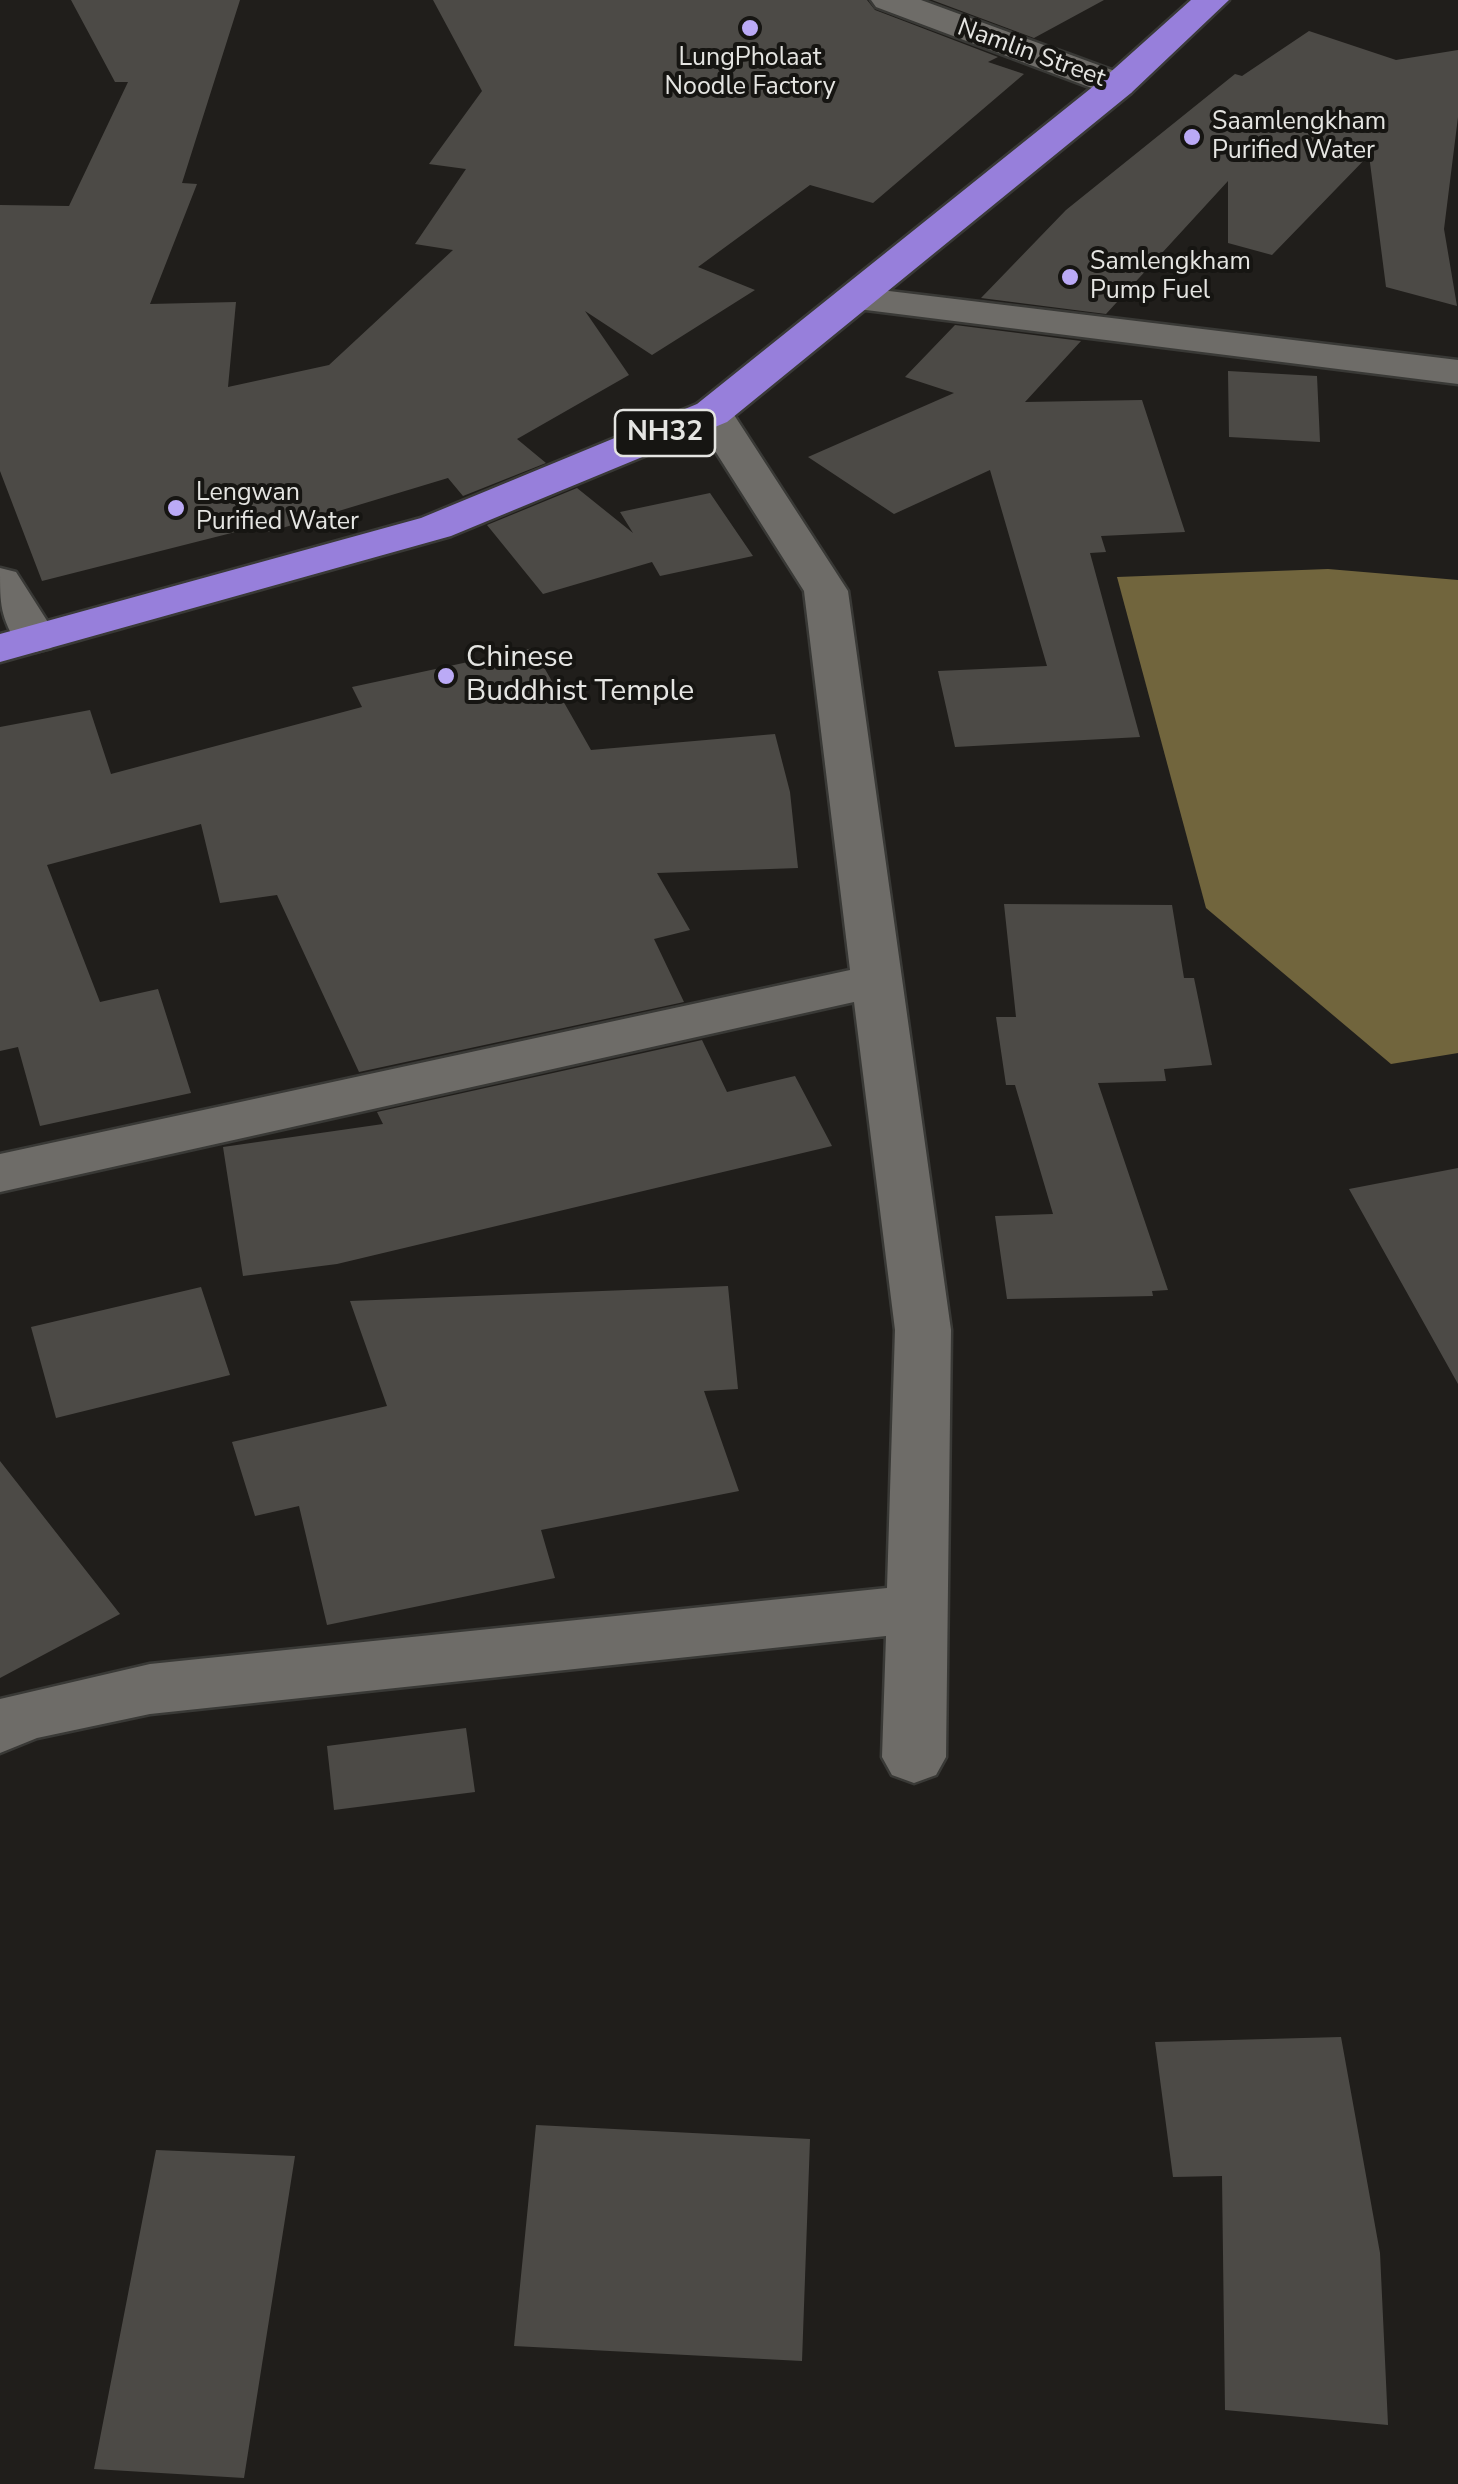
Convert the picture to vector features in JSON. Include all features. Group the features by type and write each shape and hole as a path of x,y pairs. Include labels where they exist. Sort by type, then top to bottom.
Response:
{"highway":[{"name":"NH32","path":"17,643 436,527 712,413 1118,86 1212,0"}],"street":[{"name":"Namlin Street","path":"888,0 1118,86"},
{"path":"856,299 1458,372"},
{"path":"712,413 826,591 922,1330 914,1757"},
{"path":"0,581 17,643"},
{"path":"0,1172 874,981"},
{"path":"0,1728 24,1716 150,1689 917,1610"}],"shaded area":[{"path":"1328,569 1458,580 1458,1053 1391,1064 1206,908 1117,577"}],"building":[{"path":"71,0 240,0 182,183 197,184 150,304 236,302 228,387 329,365 453,250 415,244 466,169 429,164 482,91 433,0 867,0 875,10 998,57 988,62 1024,74 873,203 810,185 698,267 755,290 652,355 585,311 629,375 517,439 546,463 463,496 448,478 269,532 263,525 42,581 0,471 0,205 69,206 128,82 115,82"},
{"path":"932,0 1104,0 1034,38"},
{"path":"1309,31 1396,60 1458,50 1458,117 1444,229 1457,306 1386,287 1369,155 1272,255 1228,243 1228,181 1106,314 981,298 1066,210 1235,74 1242,76"},
{"path":"955,325 1081,341 1025,402 1142,400 1185,532 1101,536 1106,552 1090,553 1140,737 955,747 938,671 1047,666 990,470 894,514 808,457 954,393 905,377"},
{"path":"1228,371 1317,376 1320,442 1229,437"},
{"path":"577,488 633,533 620,512 710,493 753,556 660,576 652,562 543,594 487,525"},
{"path":"533,648 591,750 775,734 790,792 798,868 657,873 690,930 654,939 684,1002 359,1072 277,895 220,903 201,824 47,865 100,1002 158,989 191,1093 40,1126 18,1047 0,1051 0,727 90,710 111,774 362,707 352,687"},
{"path":"1004,904 1172,905 1184,978 1194,978 1212,1065 1164,1069 1166,1081 1098,1083 1168,1290 1152,1291 1153,1296 1007,1299 995,1216 1053,1214 1015,1085 1006,1085 996,1017 1016,1017"},
{"path":"702,1040 727,1092 795,1076 832,1146 337,1264 243,1276 223,1147 383,1124 377,1112"},
{"path":"1458,1168 1458,1384 1349,1189"},
{"path":"728,1286 738,1389 704,1391 739,1491 541,1530 555,1578 327,1625 299,1506 255,1516 232,1442 387,1406 350,1301"},
{"path":"201,1287 230,1375 56,1418 31,1327"},
{"path":"0,1461 120,1614 0,1678"},
{"path":"466,1728 475,1792 334,1810 327,1746"},
{"path":"1341,2037 1380,2253 1388,2425 1225,2410 1222,2176 1173,2177 1155,2042"},
{"path":"536,2125 810,2139 802,2361 514,2346"},
{"path":"156,2150 295,2156 244,2478 94,2469"}],"place":[{"name":"LungPholaat Noodle Factory","path":"750,28"},
{"name":"Saamlengkham Purified Water","path":"1192,137"},
{"name":"Samlengkham Pump Fuel","path":"1070,277"},
{"name":"Lengwan Purified Water","path":"176,508"},
{"name":"Chinese Buddhist Temple","path":"446,676"}]}
